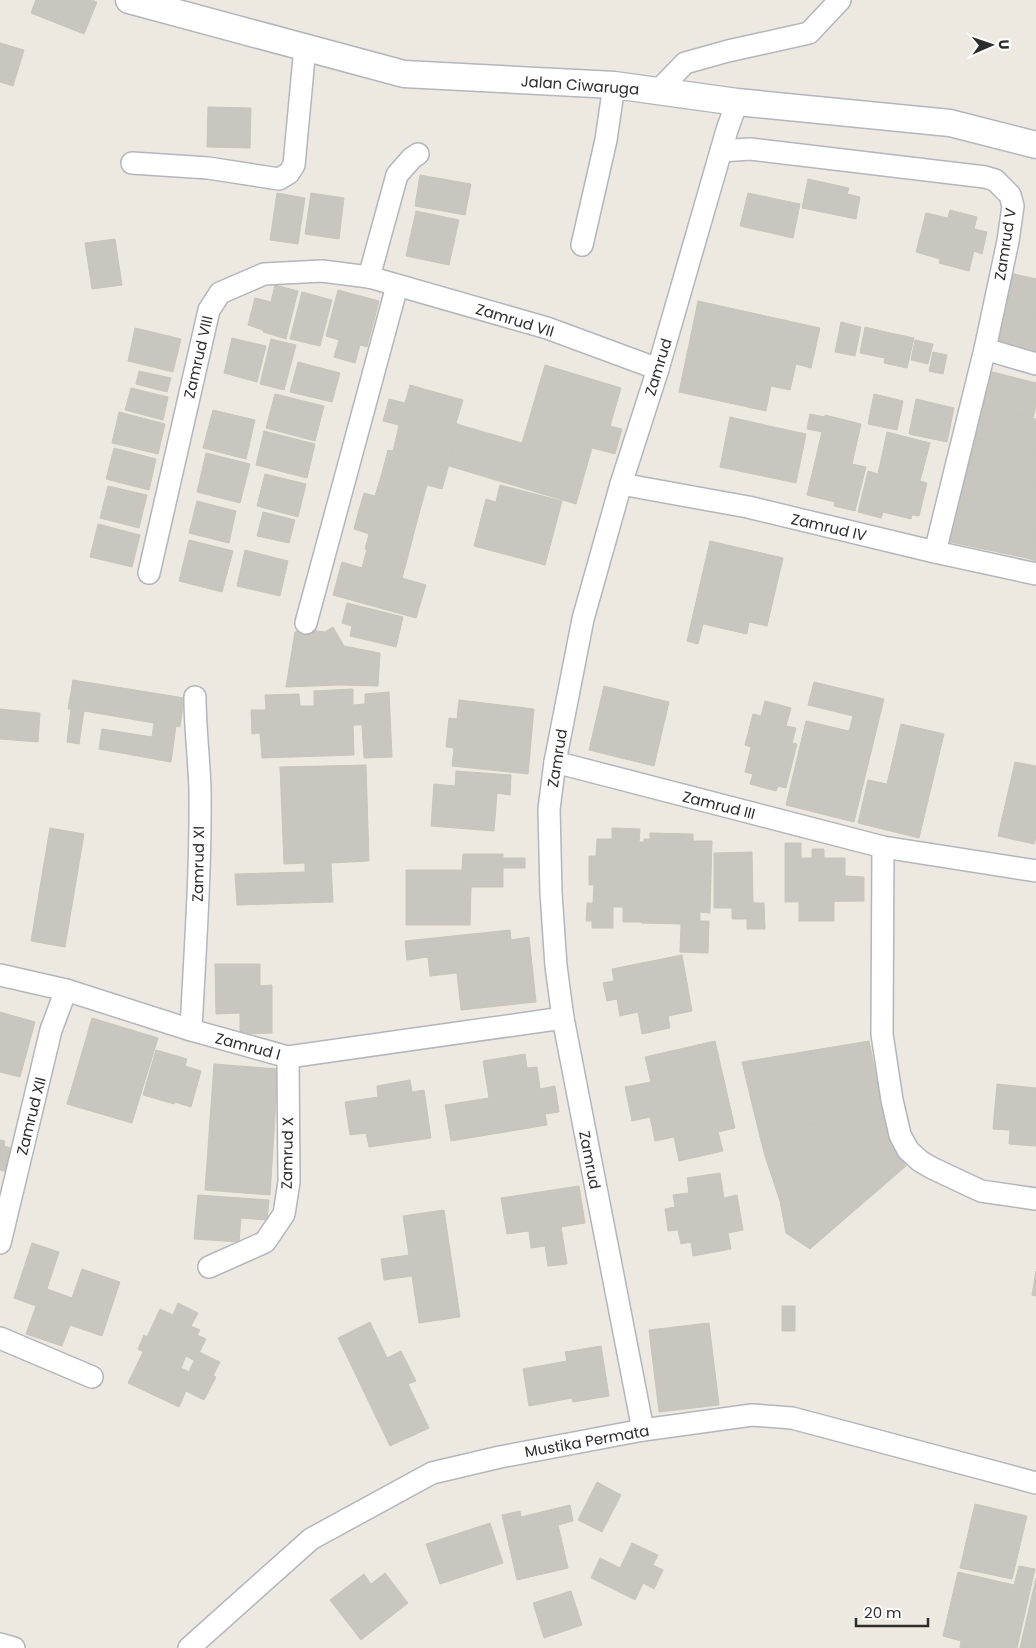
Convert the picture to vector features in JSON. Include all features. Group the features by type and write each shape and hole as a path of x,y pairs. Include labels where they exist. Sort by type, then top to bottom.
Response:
{"street":[{"name":"Jalan Ciwaruga","path":"129,0 404,74 614,85 736,102 950,123 1036,145"},
{"path":"658,91 685,63 809,33 840,0"},
{"path":"132,163 208,168 279,179 289,173 294,165 305,47"},
{"path":"582,245 606,140 614,85"},
{"name":"Zamrud","path":"644,1430 563,1018 556,966 551,893 550,809 556,762 583,618 621,484 658,369 736,102"},
{"name":"Zamrud V","path":"721,151 750,149 976,176 995,180 1010,195 1013,206 1008,241 985,349 936,552"},
{"path":"369,277 397,175 418,154"},
{"name":"Zamrud VIII","path":"149,573 209,310 220,293 264,274 322,271 369,277"},
{"name":"Zamrud VII","path":"369,277 547,328 658,369"},
{"path":"306,623 397,286"},
{"path":"985,349 1036,364"},
{"name":"Zamrud IV","path":"621,484 748,507 1036,574"},
{"name":"Zamrud XI","path":"191,1030 198,904 200,790 195,697"},
{"name":"Zamrud III","path":"556,762 883,847 1036,871"},
{"path":"883,847 882,1034 892,1100 900,1135 908,1150 920,1161 932,1168 981,1191 1036,1199"},
{"name":"Zamrud I","path":"0,975 66,990 191,1030 288,1057 563,1018"},
{"name":"Zamrud XII","path":"0,1243 51,1030 66,990"},
{"name":"Zamrud X","path":"209,1267 265,1242 284,1214 289,1182 288,1057"},
{"path":"0,1338 92,1377"},
{"name":"Mustika Permata","path":"189,1648 311,1539 432,1473 500,1457 644,1430 752,1415 792,1418 1036,1484"},
{"path":"0,1644 14,1648"}],"building":[{"path":"36,0 92,0 97,2 84,34 31,13"},
{"path":"0,43 24,50 13,86 0,82"},
{"path":"208,107 251,108 250,148 207,147"},
{"path":"420,175 471,184 465,215 415,206"},
{"path":"808,179 849,188 847,194 860,197 856,219 802,208"},
{"path":"277,193 305,198 298,244 270,240"},
{"path":"311,193 344,198 339,239 305,234"},
{"path":"748,193 800,204 793,238 740,226"},
{"path":"950,210 977,217 974,229 987,232 982,254 974,251 969,271 939,263 940,259 916,252 926,213 948,218"},
{"path":"416,211 459,220 449,265 406,256"},
{"path":"115,239 122,285 92,289 85,243"},
{"path":"1010,273 1036,279 1036,314 1004,303"},
{"path":"275,285 298,291 286,339 248,325 255,298 271,302"},
{"path":"338,290 379,301 367,347 360,345 355,363 334,357 339,340 326,336"},
{"path":"302,292 332,300 320,346 290,339"},
{"path":"698,301 820,328 811,368 796,364 790,390 771,386 766,411 679,392"},
{"path":"1004,303 1036,314 1036,355 992,343"},
{"path":"841,322 861,327 855,356 835,352"},
{"path":"865,327 890,333 884,358 860,353"},
{"path":"135,328 181,339 173,372 128,361"},
{"path":"890,333 914,338 907,368 884,363"},
{"path":"232,338 266,346 257,382 224,373"},
{"path":"271,339 296,345 284,390 260,384"},
{"path":"915,340 933,344 928,364 911,360"},
{"path":"933,352 947,355 943,374 929,371"},
{"path":"298,362 340,373 332,402 290,392"},
{"path":"545,365 621,388 610,426 622,429 615,454 592,448 576,504 449,466 460,425 522,443"},
{"path":"985,370 1036,383 1036,406 1033,418 977,403"},
{"path":"139,371 171,378 167,392 136,384"},
{"path":"410,385 463,400 456,423 460,425 453,450 397,434 399,425 383,421 389,399 405,403"},
{"path":"131,388 168,397 163,420 125,410"},
{"path":"275,394 324,406 315,441 266,428"},
{"path":"874,394 903,401 897,430 868,424"},
{"path":"916,399 954,408 947,442 909,434"},
{"path":"977,403 1036,419 1036,455 971,436"},
{"path":"213,410 255,420 246,459 203,448"},
{"path":"119,412 165,424 158,454 112,443"},
{"path":"810,414 825,417 825,415 861,424 852,464 866,467 855,511 834,506 835,502 807,495 822,432 807,429"},
{"path":"730,417 769,426 758,475 720,467"},
{"path":"769,426 806,434 796,483 758,475"},
{"path":"264,431 315,444 307,478 256,465"},
{"path":"887,432 930,443 920,481 927,483 919,516 912,515 911,519 883,512 881,518 858,512 868,471 878,474"},
{"path":"397,434 453,450 442,489 382,473 388,450 393,451"},
{"path":"971,436 1036,455 1036,484 964,463"},
{"path":"114,448 156,459 149,490 106,479"},
{"path":"206,453 250,464 240,503 197,492"},
{"path":"964,463 1036,484 1036,530 1026,558 945,541"},
{"path":"382,473 427,485 416,525 359,510 364,493 375,496"},
{"path":"265,474 306,484 298,517 257,506"},
{"path":"500,485 562,501 545,565 474,546 486,499 496,502"},
{"path":"108,486 147,495 139,528 100,518"},
{"path":"197,501 236,511 229,543 189,533"},
{"path":"359,510 416,525 407,560 365,549 369,534 354,529"},
{"path":"263,512 295,520 289,543 257,536"},
{"path":"98,524 140,535 132,567 90,557"},
{"path":"1036,530 1036,561 1026,558"},
{"path":"189,540 233,551 222,592 179,581"},
{"path":"710,541 783,558 767,626 749,622 747,634 703,624 698,644 687,641"},
{"path":"367,549 407,560 402,578 426,585 416,618 333,595 342,562 362,568"},
{"path":"245,550 288,561 280,596 237,586"},
{"path":"347,603 403,617 396,647 350,636 352,626 342,623"},
{"path":"333,627 344,646 380,653 378,686 286,687 295,632 301,629 325,632"},
{"path":"73,680 184,698 180,727 176,726 171,762 99,749 102,729 152,737 154,723 84,711 79,744 67,742 71,709 68,709"},
{"path":"814,682 884,699 854,822 786,805 806,721 849,731 853,716 808,705"},
{"path":"604,686 669,702 654,766 589,750"},
{"path":"353,689 353,705 365,704 365,694 389,692 392,757 364,758 362,725 353,725 354,755 262,758 260,733 252,734 251,710 266,710 265,695 299,694 300,706 314,706 314,691"},
{"path":"459,700 534,709 528,774 452,766 454,748 446,747 449,718 457,719"},
{"path":"765,701 791,708 786,726 796,728 792,743 797,744 786,788 778,786 776,791 750,784 753,774 745,772 751,747 745,745 753,714 761,716"},
{"path":"0,709 40,713 38,742 0,739"},
{"path":"901,724 944,734 919,838 858,823 868,780 887,784"},
{"path":"1015,762 1036,766 1036,837 1034,844 998,836"},
{"path":"366,765 369,861 331,863 333,902 237,905 235,874 305,872 305,863 284,864 280,767"},
{"path":"456,771 511,775 510,795 497,793 494,831 431,826 434,784 455,786"},
{"path":"50,828 84,834 65,947 31,941"},
{"path":"612,828 640,829 639,842 643,842 641,922 623,922 623,907 613,907 613,928 592,928 592,921 586,921 587,903 593,903 594,885 589,885 589,856 596,856 597,839 612,839"},
{"path":"650,833 693,834 693,841 712,841 710,913 700,912 700,921 709,921 708,953 680,952 681,924 641,923 644,839 650,839"},
{"path":"785,843 801,843 801,858 812,858 812,849 824,849 824,858 845,858 845,876 864,877 864,901 785,902"},
{"path":"752,852 753,903 764,903 765,929 747,929 747,919 732,919 732,908 714,908 714,853"},
{"path":"463,854 503,854 503,858 525,858 525,868 503,868 503,887 471,887 470,925 406,925 406,870 462,870"},
{"path":"799,902 834,902 834,921 799,921"},
{"path":"510,930 511,940 529,937 536,1002 461,1010 457,973 430,976 428,957 407,960 405,941"},
{"path":"682,955 692,1011 668,1016 670,1028 642,1034 638,1012 620,1016 617,999 607,1001 603,983 614,981 612,969"},
{"path":"215,964 260,964 260,986 272,985 272,1033 240,1034 240,1013 216,1014"},
{"path":"0,1012 35,1022 20,1077 0,1072"},
{"path":"92,1018 158,1038 132,1123 67,1104"},
{"path":"715,1041 735,1128 718,1132 723,1151 679,1161 674,1137 655,1141 650,1117 632,1121 625,1087 651,1082 645,1057"},
{"path":"869,1041 882,1106 760,1137 742,1062"},
{"path":"156,1050 187,1059 185,1066 201,1071 191,1107 143,1095"},
{"path":"525,1054 527,1068 537,1067 540,1089 555,1086 559,1112 545,1114 547,1125 451,1141 445,1105 489,1098 483,1061"},
{"path":"214,1064 278,1069 270,1195 205,1190"},
{"path":"410,1080 412,1092 424,1090 431,1138 369,1147 366,1133 350,1135 345,1102 378,1097 377,1086"},
{"path":"997,1084 1036,1088 1036,1146 1009,1144 1010,1130 993,1129"},
{"path":"882,1106 889,1135 780,1201 760,1137"},
{"path":"889,1135 906,1166 810,1249 786,1233 780,1201"},
{"path":"0,1140 5,1141 4,1146 18,1150 12,1173 0,1170"},
{"path":"720,1173 724,1198 737,1195 743,1230 728,1233 731,1249 693,1256 691,1242 681,1244 678,1230 668,1231 665,1209 675,1207 673,1195 689,1193 687,1178"},
{"path":"579,1186 585,1223 561,1227 567,1264 548,1266 545,1246 531,1248 529,1231 507,1234 501,1198"},
{"path":"198,1195 269,1200 267,1220 241,1218 239,1242 194,1239"},
{"path":"444,1210 460,1317 419,1323 412,1276 384,1280 381,1259 409,1255 403,1216"},
{"path":"32,1243 59,1252 47,1289 72,1298 82,1269 120,1282 102,1336 70,1325 62,1346 26,1334 36,1306 14,1298"},
{"path":"1036,1271 1036,1296 1032,1295"},
{"path":"178,1303 198,1313 191,1326 200,1330 197,1335 206,1339 195,1361 186,1356 181,1368 189,1372 192,1365 216,1377 204,1400 186,1391 179,1407 128,1383 143,1352 138,1349 144,1335 147,1337 160,1309 173,1315"},
{"path":"782,1306 795,1306 795,1331 782,1331"},
{"path":"370,1322 387,1358 401,1351 416,1381 408,1384 429,1428 390,1446 338,1338"},
{"path":"709,1323 719,1405 659,1412 649,1330"},
{"path":"601,1346 609,1396 573,1402 572,1398 529,1406 523,1369 567,1361 565,1352"},
{"path":"199,1352 220,1362 213,1376 192,1365"},
{"path":"597,1482 621,1495 602,1532 578,1520"},
{"path":"975,1504 1027,1516 1012,1579 960,1568"},
{"path":"570,1505 573,1521 558,1525 568,1568 517,1580 502,1515 520,1511 521,1517"},
{"path":"490,1523 503,1563 440,1584 426,1544"},
{"path":"632,1543 658,1555 653,1565 663,1570 654,1589 643,1583 635,1600 591,1578 600,1558 620,1568"},
{"path":"1019,1566 1035,1569 1017,1648 960,1648 961,1641 943,1636 958,1572 1014,1585"},
{"path":"385,1573 408,1603 361,1640 330,1600 364,1574 371,1584"},
{"path":"1036,1578 1036,1648 1020,1648"},
{"path":"571,1591 582,1625 544,1638 533,1603"}]}
